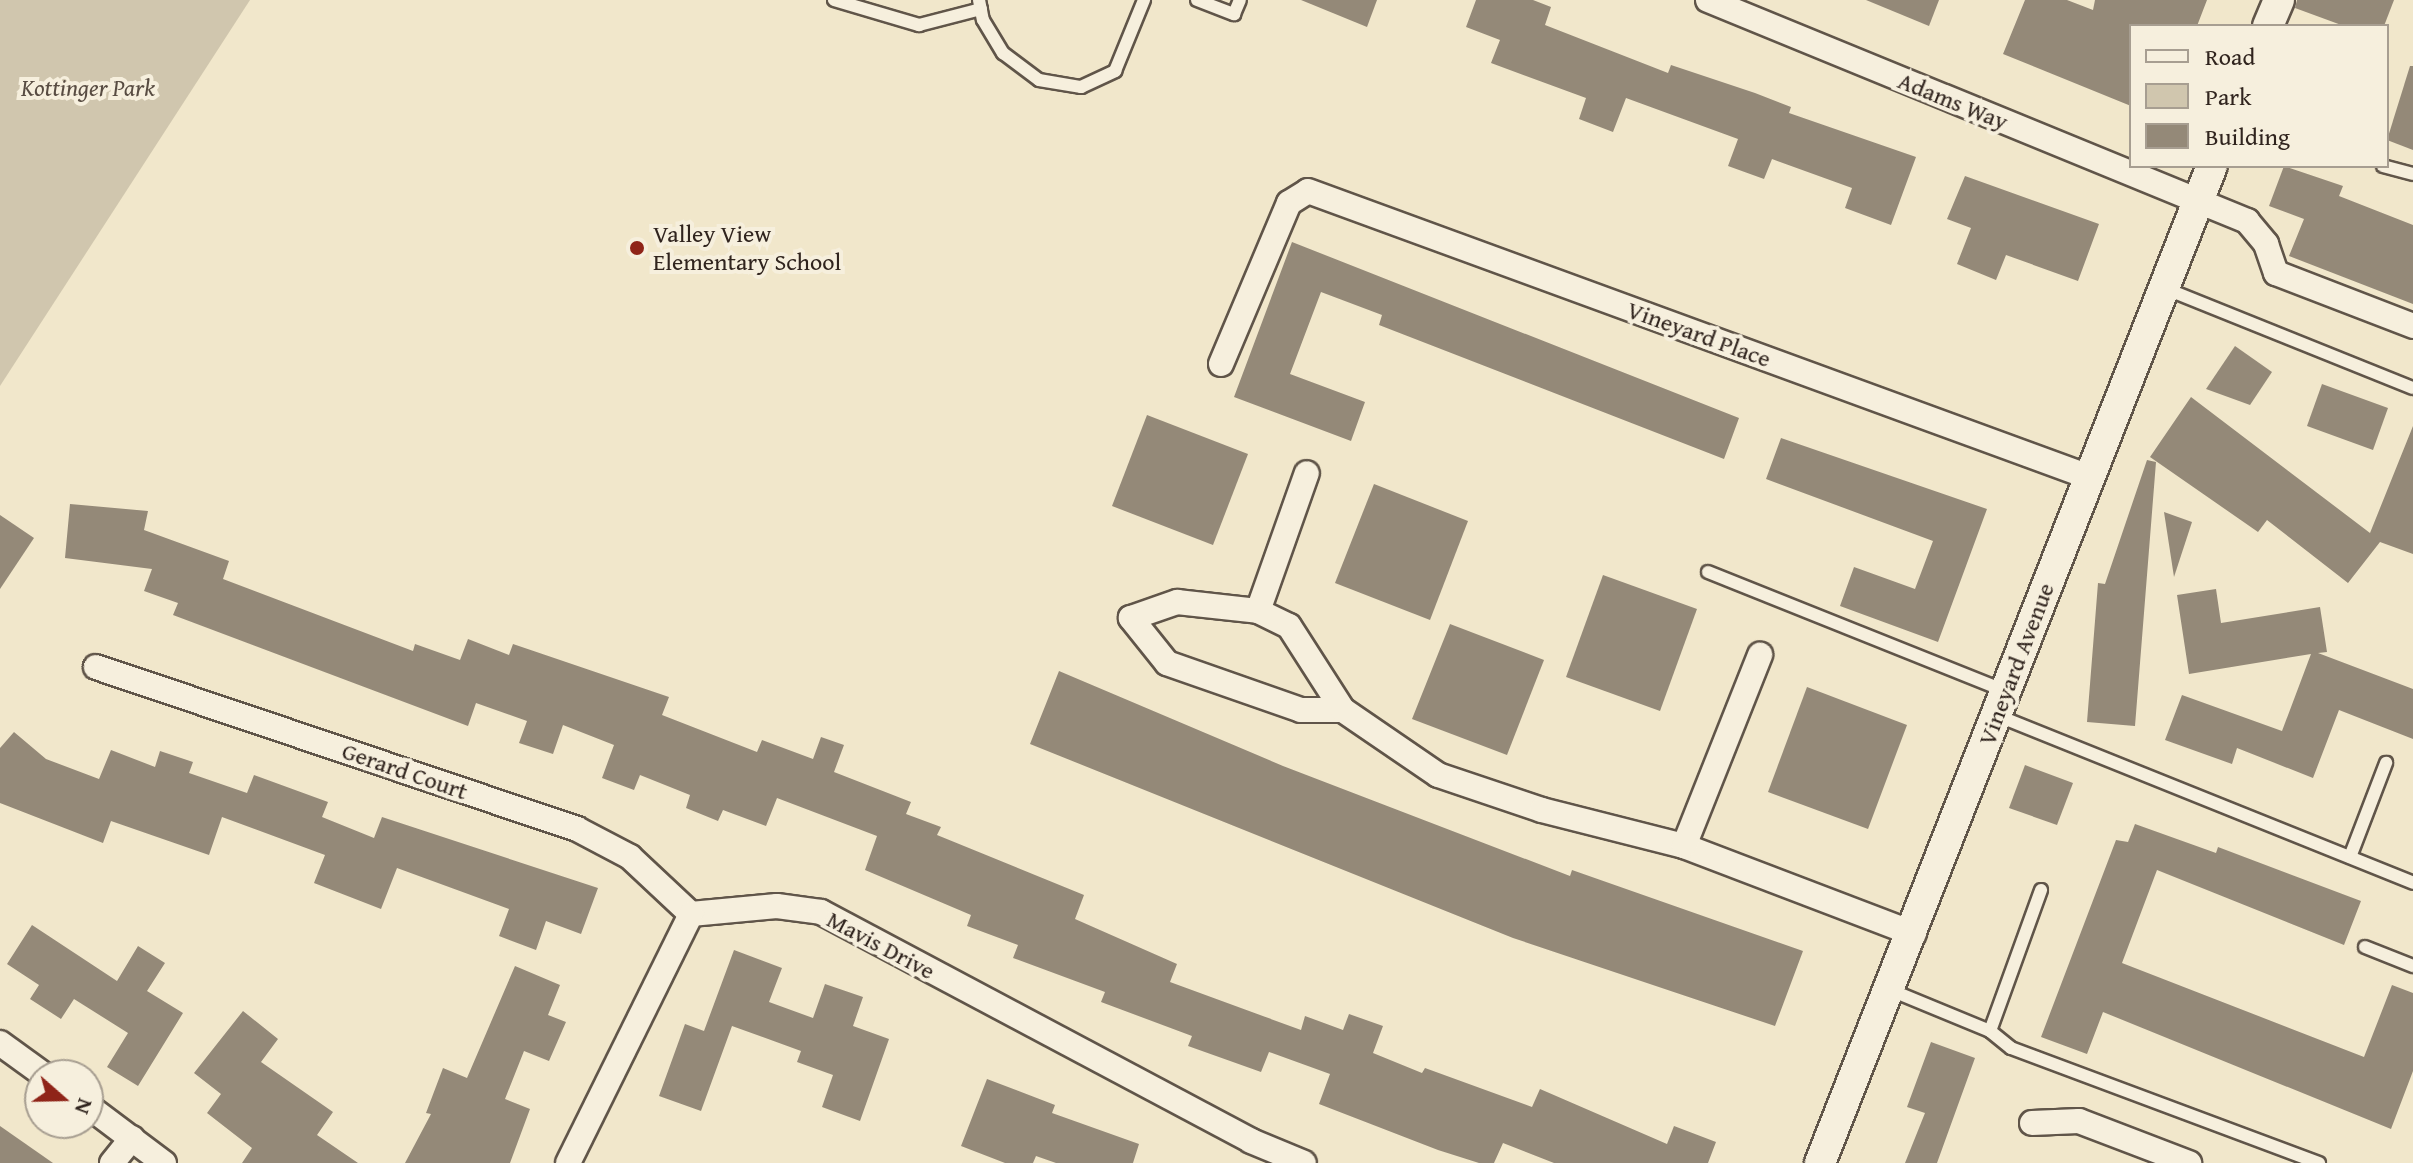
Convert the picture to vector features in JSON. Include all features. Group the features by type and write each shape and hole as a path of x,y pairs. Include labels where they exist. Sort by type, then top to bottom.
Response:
{"street":[{"name":"Adams Way","path":"1708,0 2247,221 2266,244 2276,273 2413,326"},
{"path":"2269,24 2279,0"},
{"name":"Vineyard Avenue","path":"1820,1163 1893,991 2000,703 2211,168"},
{"name":"Vineyard Place","path":"1221,364 1289,203 1308,191 2089,477"},
{"path":"1258,611 1307,473"},
{"path":"1343,710 1301,710 1167,663 1131,618 1177,602 1258,611 1289,626 1343,710 1438,775 1542,810 1684,846 1914,934"},
{"path":"1684,846 1760,655"},
{"name":"Gerard Court","path":"96,667 577,829 630,857 691,914"},
{"name":"Mavis Drive","path":"691,914 777,906 821,912 1251,1141 1304,1163"},
{"path":"568,1163 691,914"},
{"path":"0,1043 24,1060"},
{"path":"104,1118 164,1163"},
{"path":"2032,1123 2079,1121 2189,1163"},
{"path":"112,1163 132,1138"}],"lane":[{"path":"834,0 919,25 980,5 1003,53 1039,80 1081,87 1115,71 1144,0"},
{"path":"1197,0 1234,14 1240,0"},
{"path":"2389,168 2413,174"},
{"path":"2164,288 2413,388"},
{"path":"1708,572 2413,883"},
{"path":"2350,857 2386,763"},
{"path":"1990,1031 2041,890"},
{"path":"2365,947 2413,966"},
{"path":"1893,991 1990,1031 2011,1048 2319,1163"}],"green space":[{"name":"Kottinger Park","path":"0,0 250,0 0,386"}],"building":[{"path":"1301,0 1377,0 1367,27"},
{"path":"1476,0 1533,0 1551,7 1545,25 1668,73 1671,65 1755,93 1791,107 1789,113 1916,157 1891,225 1845,208 1852,188 1772,159 1764,179 1728,166 1738,139 1626,98 1613,132 1579,119 1586,98 1491,63 1500,40 1466,27"},
{"path":"1866,0 1939,0 1929,26"},
{"path":"2025,0 2067,0 2093,10 2095,0 2207,0 2198,24 2129,24 2129,105 2003,54"},
{"path":"2297,0 2394,0 2385,24 2339,24 2295,8"},
{"path":"2410,66 2413,66 2413,150 2389,141"},
{"path":"2283,168 2290,168 2343,186 2339,196 2413,225 2413,304 2289,256 2304,219 2269,206"},
{"path":"1965,176 2099,224 2078,281 2006,255 1996,280 1957,264 1971,228 1947,219"},
{"path":"1292,242 1739,418 1724,459 1379,325 1382,315 1321,292 1290,374 1365,402 1351,441 1234,397"},
{"path":"2235,346 2272,372 2250,405 2206,389"},
{"path":"2322,384 2388,408 2373,450 2307,426"},
{"path":"2191,397 2370,533 2413,426 2413,554 2380,542 2348,583 2267,520 2258,532 2150,457"},
{"path":"1147,415 1248,454 1213,545 1112,506"},
{"path":"1781,438 1987,509 1938,642 1840,606 1854,567 1915,589 1933,541 1766,479"},
{"path":"2147,460 2156,462 2135,726 2087,722 2098,583 2105,584"},
{"path":"1374,484 1468,521 1430,620 1335,583"},
{"path":"70,504 148,511 144,530 229,561 223,579 413,651 415,644 460,660 468,639 509,655 513,644 669,697 662,715 757,752 762,740 813,759 821,737 844,745 834,772 911,802 906,814 941,827 937,835 1084,895 1075,919 1177,964 1170,982 1301,1030 1305,1016 1343,1030 1349,1014 1383,1026 1373,1053 1422,1073 1425,1068 1532,1107 1540,1089 1667,1144 1674,1126 1716,1142 1708,1163 1554,1163 1503,1143 1494,1163 1479,1163 1319,1104 1330,1074 1269,1052 1261,1072 1188,1046 1192,1036 1101,1002 1105,992 1013,958 1018,945 967,926 971,915 865,870 877,836 777,798 766,826 723,810 718,821 686,808 690,795 640,775 634,790 602,778 614,745 563,725 553,754 519,743 527,721 476,703 468,726 173,615 178,603 144,591 152,569 65,558"},
{"path":"2164,512 2192,522 2174,577"},
{"path":"0,515 34,538 0,589"},
{"path":"1603,575 1697,609 1660,711 1566,677"},
{"path":"2216,589 2221,623 2320,607 2327,652 2318,653 2413,689 2413,739 2339,710 2313,778 2237,748 2232,764 2165,740 2182,695 2282,731 2311,654 2189,674 2177,595"},
{"path":"1450,624 1544,660 1507,755 1412,719"},
{"path":"1059,671 1283,766 1570,876 1572,870 1803,951 1775,1026 1513,938 1030,744"},
{"path":"1807,687 1907,725 1868,829 1768,792"},
{"path":"14,732 46,759 99,779 111,750 155,767 160,751 193,762 189,773 247,793 254,775 328,802 322,817 374,838 382,817 598,888 581,934 546,921 536,950 499,936 509,909 397,868 381,909 314,883 325,855 222,817 209,855 111,821 103,843 0,803 0,748"},
{"path":"2025,765 2073,783 2057,825 2009,808"},
{"path":"2135,824 2216,853 2218,847 2361,901 2344,945 2157,870 2122,963 2364,1057 2392,985 2413,993 2413,1071 2391,1129 2103,1012 2087,1054 2041,1037 2116,840 2128,842"},
{"path":"32,925 117,981 138,946 165,963 147,991 183,1013 138,1086 107,1067 128,1033 74,999 61,1019 30,999 39,985 7,964"},
{"path":"734,950 782,968 769,1002 813,1018 825,984 863,997 853,1026 889,1039 860,1121 822,1107 833,1075 797,1062 801,1051 732,1026 701,1111 659,1096 685,1024 704,1031"},
{"path":"515,966 560,985 548,1015 566,1022 549,1061 524,1051 505,1099 530,1109 510,1163 405,1163 431,1114 426,1113 443,1068 467,1078"},
{"path":"243,1011 278,1039 261,1062 333,1112 317,1135 358,1163 242,1163 252,1148 207,1113 221,1094 194,1073"},
{"path":"1931,1042 1975,1058 1937,1163 1905,1163 1925,1113 1907,1107"},
{"path":"987,1079 1055,1105 1052,1113 1139,1144 1133,1163 1056,1163 1036,1156 1033,1163 1005,1163 961,1146"},
{"path":"0,1126 53,1163 0,1163"}],"place":[{"name":"Valley View Elementary School","path":"637,248"}]}
